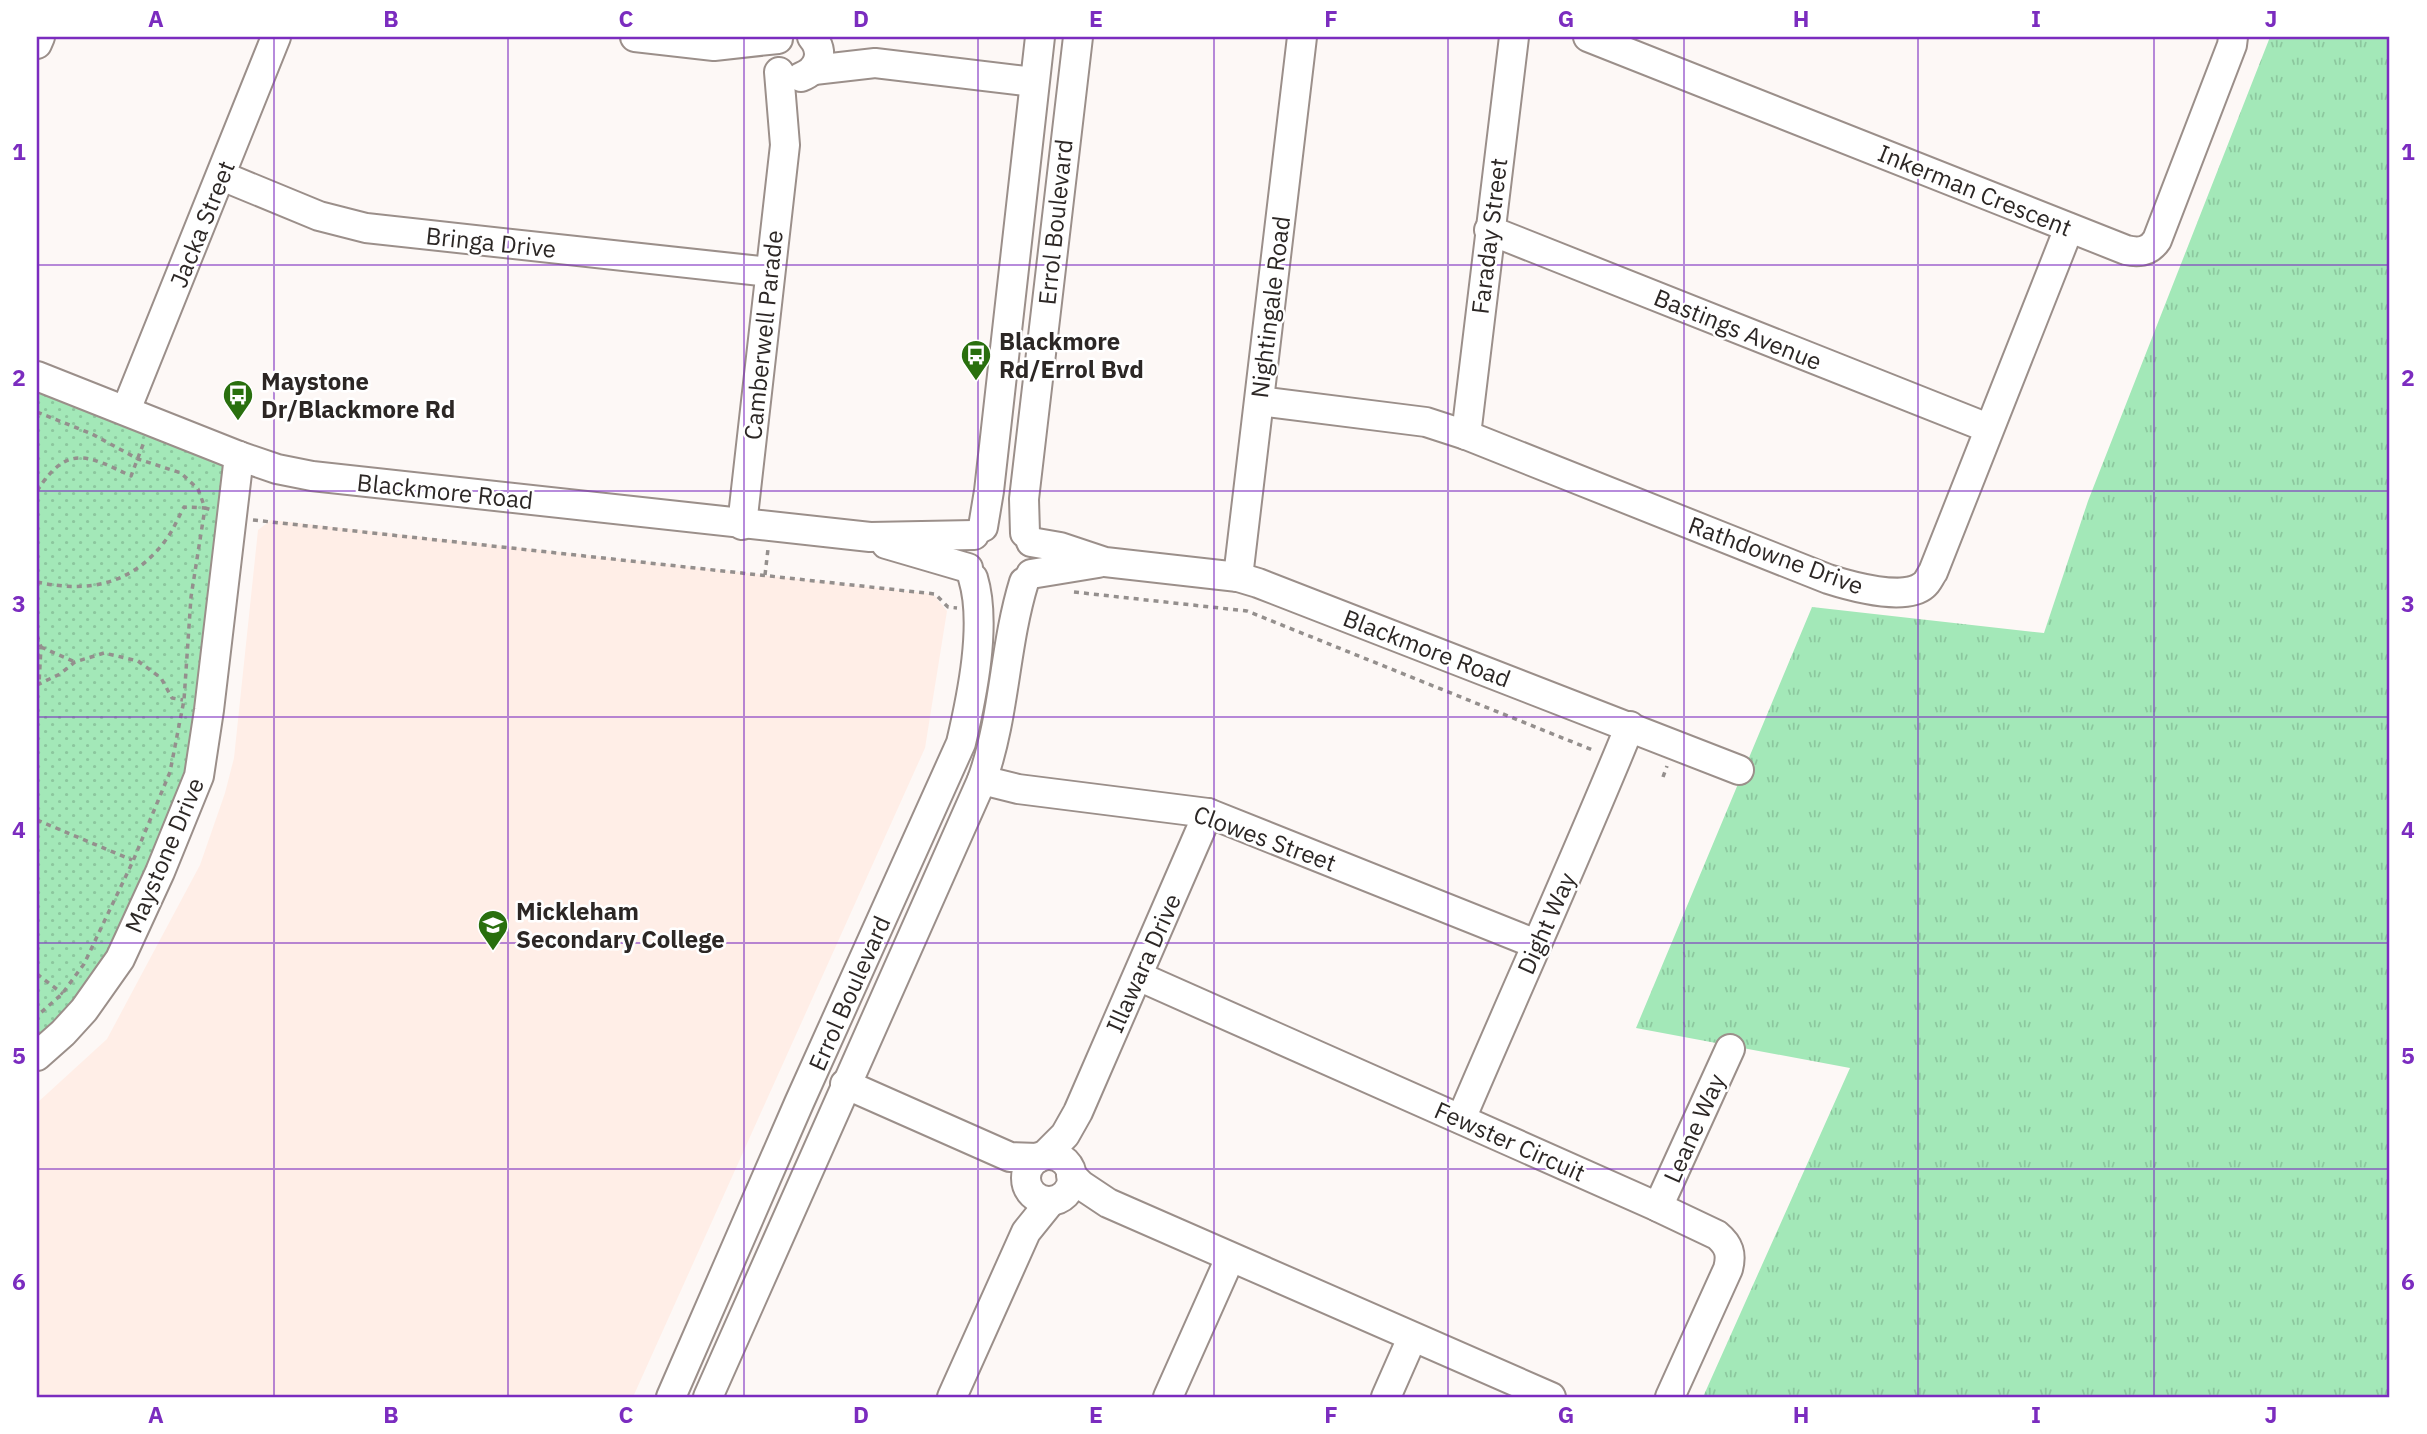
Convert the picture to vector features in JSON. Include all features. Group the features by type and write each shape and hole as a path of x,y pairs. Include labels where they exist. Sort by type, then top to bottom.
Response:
{"street":[{"path":"37,44 40,37"},
{"name":"Jacka Street","path":"139,415 222,176 276,37"},
{"path":"635,37 778,53 794,78 811,72 875,63"},
{"name":"Errol Boulevard","path":"978,531 990,481 1040,37"},
{"name":"Errol Boulevard","path":"1028,537 1024,499 1078,37"},
{"name":"Nightingale Road","path":"1238,577 1302,37"},
{"name":"Faraday Street","path":"1466,435 1514,37"},
{"name":"Inkerman Crescent","path":"1588,37 2069,228 2138,252 2153,246 2233,37"},
{"path":"814,39 875,63 1034,82"},
{"name":"Camberwell Parade","path":"785,145 811,72 820,56 814,39"},
{"name":"Camberwell Parade","path":"742,525 785,145 778,53"},
{"name":"Bringa Drive","path":"222,176 318,216 366,228 769,272"},
{"name":"Rathdowne Drive","path":"1259,401 1426,422 1466,435 1828,579 1855,588 1915,591 1925,585 1933,572 2069,228"},
{"name":"Bastings Avenue","path":"1489,230 1988,429"},
{"name":"Blackmore Road","path":"37,376 239,456 312,477 870,537 978,531"},
{"name":"Maystone Drive","path":"37,1056 63,1033 73,1002 120,959 160,872 199,776 239,456"},
{"path":"994,523 1005,523 1016,526 1028,537 1034,563 1027,578 1014,588 1004,591 982,586 970,573 966,556 968,545 978,531 994,523"},
{"name":"Blackmore Road","path":"870,537 970,573"},
{"name":"Blackmore Road","path":"1028,537 1105,562 1238,577 1258,583 1740,770"},
{"name":"Blackmore Road","path":"1027,578 1105,562"},
{"name":"Errol Boulevard","path":"671,1397 799,1103 961,743 970,706 976,658 979,596 970,573"},
{"name":"Errol Boulevard","path":"708,1397 982,780 999,724 1014,614 1027,578"},
{"name":"Dight Way","path":"1461,1119 1587,833 1630,726"},
{"name":"Clowes Street","path":"982,780 1018,789 1208,813 1536,944"},
{"name":"Illawara Drive","path":"1048,1179 1070,1137 1078,1112 1208,813"},
{"name":"Fewster Circuit","path":"1138,976 1717,1235 1730,1250 1731,1259 1670,1397"},
{"name":"Leane Way","path":"1658,1207 1730,1049"},
{"path":"845,1084 977,1142 1006,1161 1018,1173 1048,1179 1086,1197 1108,1203 1551,1397"},
{"path":"951,1397 1048,1179"},
{"path":"1168,1397 1230,1258"},
{"path":"1386,1397 1412,1338"}],"path":[{"path":"37,412 92,434 138,459 181,473 198,489 205,508 191,597 184,700 170,772 133,861 84,964 73,1002"},
{"path":"37,491 50,470 70,459 94,459 131,476 138,459 139,415"},
{"path":"37,582 61,587 97,586 135,571 166,540 184,506 205,508 232,518 935,594 948,607 978,610"},
{"path":"1069,592 1247,611 1616,759"},
{"path":"37,635 41,647 38,684 60,674 75,662 104,653 138,661 160,678 173,698 184,700"},
{"path":"41,647 75,662"},
{"path":"37,820 160,872"},
{"path":"37,974 73,1002"},
{"path":"37,1016 73,1002"}],"shaded area":[{"name":"Mickleham Secondary College","path":"271,520 933,594 947,611 925,748 633,1397 37,1397 37,1103 107,1039 200,865 234,758 258,530"}],"green space":[{"path":"2270,37 2390,37 2390,1397 1703,1397 1850,1068 1636,1028 1812,607 2044,633 2088,501"},
{"path":"37,376 239,456 209,710 120,959 37,1056"}],"place":[{"name":"Blackmore Rd/Errol Bvd","path":"976,382"},
{"name":"Maystone Dr/Blackmore Rd","path":"238,422"},
{"name":"Mickleham Secondary College","path":"493,952"}]}
